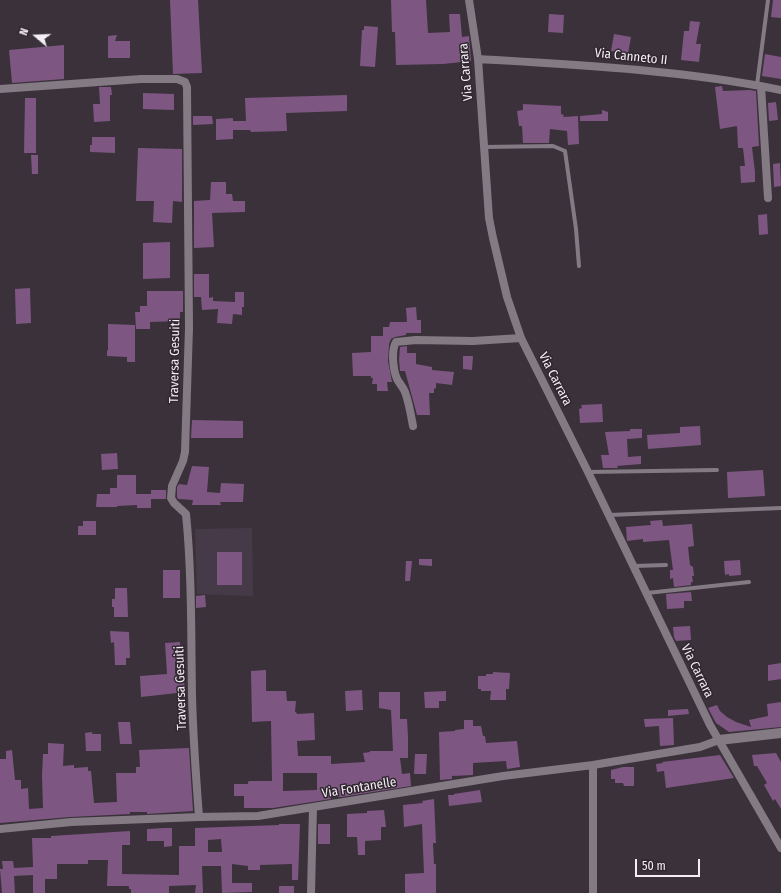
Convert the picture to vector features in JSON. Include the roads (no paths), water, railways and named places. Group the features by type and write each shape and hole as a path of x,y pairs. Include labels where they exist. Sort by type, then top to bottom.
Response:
{"street":[{"name":"Via Carrara","path":"470,0 478,59 489,218 507,297 521,338 634,566 710,725 781,848"},
{"name":"Via Canneto II","path":"478,59 599,66 690,75 781,90"},
{"name":"Traversa Gesuiti","path":"0,89 141,79 177,79 185,82 188,87 189,328 185,452 183,461 172,486 171,498 174,503 186,514 187,523 190,568 192,698 199,817"},
{"path":"759,86 768,198"},
{"path":"413,426 405,392 395,374 393,350 396,342 416,340 473,341 521,338"},
{"path":"719,740 781,733"},
{"name":"Via Fontanelle","path":"0,829 71,822 258,816 503,776 593,765 700,747 719,740"},
{"path":"593,765 593,893"},
{"path":"311,893 313,807"}],"lane":[{"path":"759,86 768,0"},
{"path":"484,147 553,146 565,151 576,229 579,266"},
{"path":"588,472 717,470"},
{"path":"609,515 781,508"},
{"path":"634,566 666,565"},
{"path":"646,593 749,582"}]}
